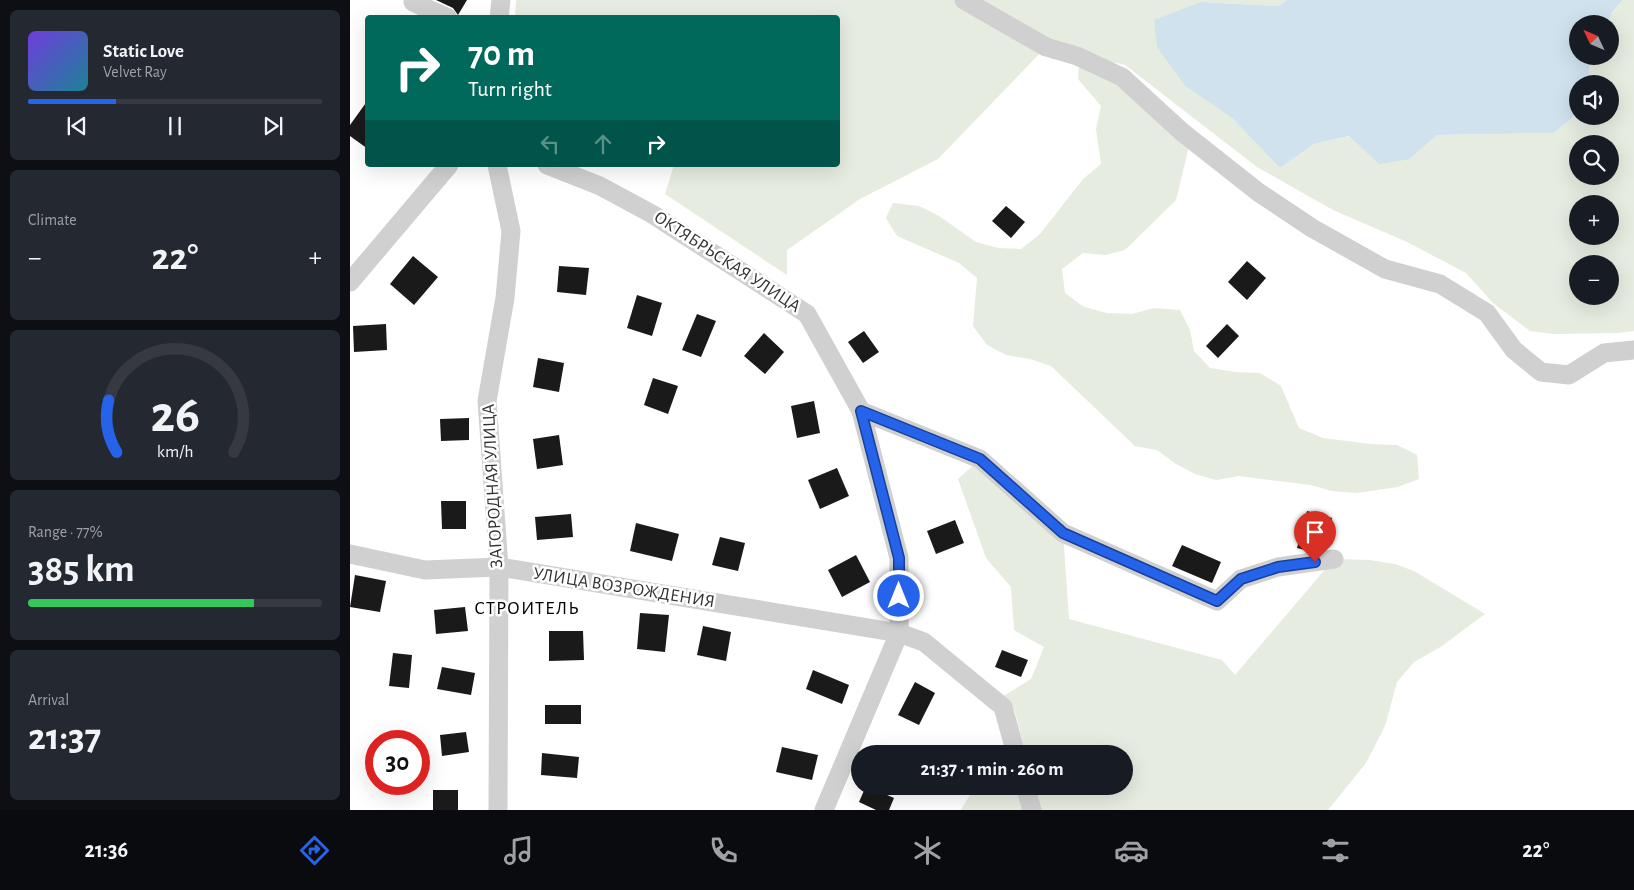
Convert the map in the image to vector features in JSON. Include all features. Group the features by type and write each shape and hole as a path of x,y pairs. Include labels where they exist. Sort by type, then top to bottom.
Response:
{"street":[{"path":"499,15 501,0"},
{"path":"964,0 1046,47 1077,56 1122,77 1182,132 1258,192 1312,228 1385,269 1440,284 1488,313 1514,350 1541,372 1569,375 1604,353 1634,350"},
{"path":"414,2 442,15"},
{"path":"350,282 447,167"},
{"name":"ЗАГОРОДНАЯ УЛИЦА","path":"497,167 511,231 505,298 487,401 499,567 498,810"},
{"name":"ОКТЯБРЬСКАЯ УЛИЦА","path":"552,167 600,186 652,214 807,314 861,411 899,558 898,633 824,810"},
{"path":"861,411 980,459 1063,533 1217,601 1241,579 1278,567 1334,559"},
{"name":"УЛИЦА ВОЗРОЖДЕНИЯ","path":"350,554 425,570 499,567 898,633 924,642 1003,707 1014,745"},
{"path":"1028,795 1032,810"}],"shaded area":[{"path":"516,0 1287,0 1278,6 1201,2 1185,86 1232,118 1280,168 1314,144 1350,136 1410,159 1437,135 1554,133 1569,121 1569,125 1619,125 1619,75 1589,75 1589,67 1590,65 1619,65 1619,15 1612,15 1623,0 1634,0 1634,331 1554,334 1530,331 1493,303 1466,273 1407,242 1333,210 1257,167 1125,65 1046,47 938,159 860,199 787,250 787,275 665,194 673,167 840,167 840,15 515,15"},
{"path":"1079,59 1116,80 1190,142 1176,200 1125,250 1105,255 1083,253 1062,269 1065,293 1084,307 1107,313 1132,314 1154,308 1180,310 1190,330 1194,351 1210,368 1260,373 1281,386 1299,428 1323,438 1397,445 1417,455 1419,479 1398,487 1357,493 1332,491 1311,485 1239,476 1216,480 1195,474 1176,464 1157,450 1135,446 1051,366 1030,359 1006,355 987,345 973,326 977,278 959,263 897,236 886,218 893,203 919,206 939,216 976,242 998,248 1021,249 1040,234 1083,179 1101,164 1096,129 1101,106 1078,79"},
{"path":"980,459 1063,533 1069,619 1222,660 1235,675 1334,559 1369,560 1395,564 1414,571 1485,614 1442,646 1414,662 1397,682 1385,726 1366,763 1328,810 1040,810 1036,795 1133,795 1133,745 1024,745 1015,712 1010,701 1002,697 1031,679 1044,647 1014,630 1011,587 986,558 958,479"},
{"path":"970,795 1024,795 1028,810 961,810"}],"water":[{"path":"1287,0 1623,0 1611,15 1569,15 1569,65 1590,65 1589,75 1569,75 1569,121 1554,133 1437,135 1410,159 1379,164 1349,136 1314,144 1280,168 1232,118 1185,86 1157,47 1154,20 1201,2 1278,6"}],"building":[{"path":"436,0 467,0 458,15 453,8"},
{"path":"365,104 365,147 350,136 350,125"},
{"path":"1006,206 1025,222 1011,238 992,221"},
{"path":"413,256 438,277 414,305 390,284"},
{"path":"1247,261 1266,278 1247,300 1228,282"},
{"path":"559,266 589,268 586,295 557,292"},
{"path":"637,295 662,303 652,336 627,328"},
{"path":"697,314 716,321 701,357 682,350"},
{"path":"386,324 387,350 354,352 353,326"},
{"path":"1227,324 1239,336 1218,358 1206,346"},
{"path":"864,331 879,352 863,363 848,342"},
{"path":"764,333 784,352 765,374 744,356"},
{"path":"538,358 564,363 559,392 533,387"},
{"path":"653,378 678,386 668,414 644,405"},
{"path":"814,401 820,433 797,438 791,406"},
{"path":"469,418 469,440 441,441 440,419"},
{"path":"559,435 563,465 537,469 533,439"},
{"path":"837,468 849,496 820,509 808,480"},
{"path":"441,501 466,501 466,529 442,529"},
{"path":"1307,511 1332,518 1324,549 1309,551 1297,548"},
{"path":"571,514 573,537 537,540 535,517"},
{"path":"955,520 964,543 936,554 927,531"},
{"path":"636,523 679,534 672,561 630,551"},
{"path":"720,537 745,543 738,571 712,565"},
{"path":"1182,545 1221,562 1212,583 1172,566"},
{"path":"856,555 870,582 842,597 828,570"},
{"path":"355,575 386,581 380,612 350,607"},
{"path":"465,607 468,631 436,634 434,610"},
{"path":"640,613 669,615 665,652 637,649"},
{"path":"703,626 731,632 726,661 697,655"},
{"path":"549,631 583,631 584,660 549,661"},
{"path":"1002,650 1028,660 1021,677 995,667"},
{"path":"393,653 412,655 409,688 389,686"},
{"path":"442,667 475,673 471,695 437,689"},
{"path":"813,670 849,685 842,704 806,689"},
{"path":"915,682 935,693 919,725 898,715"},
{"path":"545,705 581,705 581,724 545,724"},
{"path":"466,732 469,752 442,756 440,735"},
{"path":"782,747 818,755 812,780 776,772"},
{"path":"542,753 579,757 577,778 541,775"},
{"path":"433,790 458,790 458,810 433,810"},
{"path":"862,795 887,795 894,798 889,810 876,810 859,802"}],"district":[{"name":"СТРОИТЕЛЬ","path":"527,608"}],"route":[{"path":"899,596 899,558 861,411 980,459 1063,533 1217,601 1241,579 1278,567 1315,562"}]}
